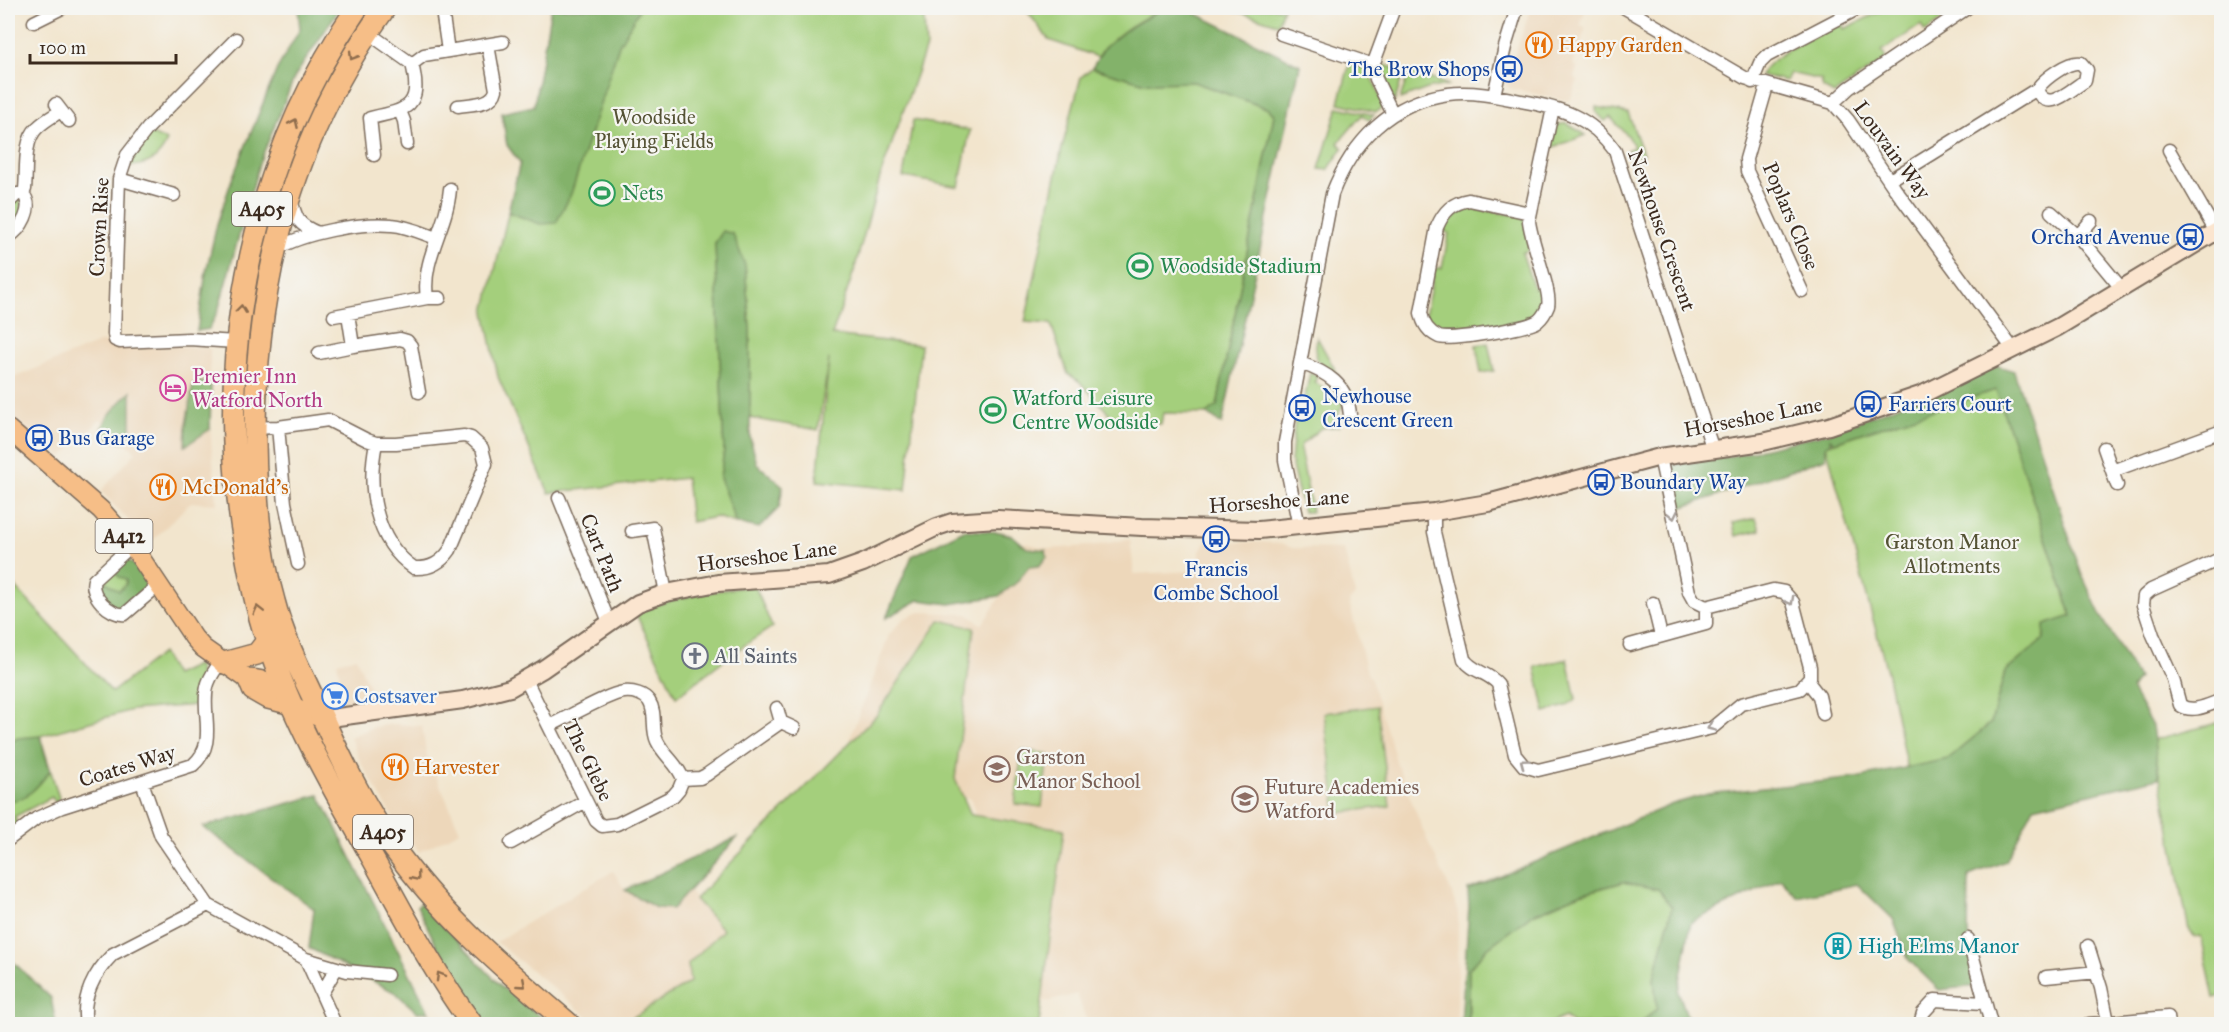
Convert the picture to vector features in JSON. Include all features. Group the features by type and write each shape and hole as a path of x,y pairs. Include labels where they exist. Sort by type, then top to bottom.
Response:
{"highway":[{"name":"A405","path":"357,8 309,89 279,159 259,219 249,259 236,342 234,431 237,489 258,613 290,705 341,803 453,999 472,1024"},
{"name":"A405","path":"385,8 367,32 337,82 310,140 290,194 274,251 258,348 255,428 263,553 274,603 288,645 378,825 431,896 463,931 568,1024"},
{"path":"222,662 257,654 267,641"},
{"path":"288,645 286,662 289,674 290,705"},
{"path":"323,719 324,745 346,787 341,803"}],"main road":[{"name":"A412","path":"8,429 101,510 132,545 203,648 247,679 252,691 266,699 290,705 323,719"}],"street":[{"path":"34,22 62,8"},
{"path":"1393,114 1376,79 1374,65 1394,8"},
{"path":"1494,95 1505,46 1517,8"},
{"name":"Louvain Way","path":"1625,8 1752,82 1833,103 1848,120 2013,349"},
{"path":"1752,82 1760,63 1767,56 1859,8"},
{"path":"1833,103 1849,88 1967,8"},
{"path":"443,17 448,51"},
{"path":"367,32 412,64 416,84 416,93 412,101 400,111 370,118 374,155"},
{"path":"1281,34 1291,43 1374,65"},
{"name":"Crown Rise","path":"236,39 148,128 127,156 119,179 115,340 120,342 189,339 236,342"},
{"path":"412,64 424,55 503,42"},
{"path":"458,106 490,101 495,96 496,90 488,45"},
{"name":"Poplars Close","path":"1767,86 1746,159 1747,171 1802,291"},
{"path":"1890,180 2037,89"},
{"name":"Newhouse Crescent","path":"1299,526 1285,460 1285,442 1332,194 1340,175 1356,149 1376,127 1393,114 1429,98 1449,94 1494,95 1553,108 1590,124 1615,151 1713,450"},
{"path":"1530,213 1469,200 1460,202 1442,214 1437,227 1421,312 1422,321 1433,334 1449,339 1532,324 1540,320 1549,303 1530,235 1530,213 1553,108"},
{"path":"400,111 404,121 407,144"},
{"path":"8,237 17,230 27,211 28,204 23,194 31,135 37,128 62,112"},
{"path":"2170,150 2220,230"},
{"path":"119,179 174,195"},
{"path":"334,316 433,298 425,283 427,269 449,203 450,189"},
{"path":"8,203 17,194 23,194"},
{"path":"290,194 298,220 304,227 318,233"},
{"path":"2051,212 2078,236 2122,289"},
{"path":"2078,236 2091,221"},
{"path":"274,251 289,242 318,233 378,225 392,225 436,238"},
{"name":"Horseshoe Lane","path":"323,719 463,700 510,688 526,680 638,603 666,593 718,583 829,575 863,563 937,527 971,519 1259,530 1434,512 1488,503 1660,457 1763,442 1828,426 1923,394 2058,327 2220,230"},
{"path":"348,314 354,346"},
{"path":"319,353 400,339 406,341 411,346 419,392"},
{"path":"1300,363 1319,370 1338,383 1349,401 1350,415"},
{"path":"234,431 328,420 376,443 464,436 477,441 482,448 486,464 454,540 443,560 433,566 414,568 398,553 385,534 373,496 371,473 376,443"},
{"path":"278,427 285,503 298,564"},
{"path":"2112,471 2222,431"},
{"path":"2104,448 2117,486"},
{"path":"1434,512 1435,539 1464,659 1471,667 1490,676 1498,684 1515,755 1524,766 1538,770 1712,728 1741,704 1800,689 1808,682 1811,674 1810,667 1793,602 1784,591 1773,590 1706,607 1694,601 1689,592 1660,457"},
{"name":"Cart Path","path":"559,498 609,622"},
{"path":"632,531 653,528 666,593"},
{"path":"132,545 94,580 92,586 94,593 118,615 125,614 160,584"},
{"path":"2221,561 2151,590 2144,596 2143,605 2153,636 2173,679 2180,705 2188,709 2197,709 2222,700"},
{"path":"1653,603 1661,636"},
{"path":"1630,645 1706,624 1706,607"},
{"name":"Coates Way","path":"8,840 37,818 62,807 188,768 202,754 208,738 207,687 222,662"},
{"name":"The Glebe","path":"526,680 596,821 602,826 617,824 673,796 683,779"},
{"path":"1808,682 1819,696 1823,714"},
{"path":"549,726 622,692 642,694 649,701 653,710 658,743 680,771 683,779 700,778 706,775 781,722"},
{"path":"777,708 781,722 794,728"},
{"path":"142,782 161,836 208,905 306,959 336,969 387,975"},
{"path":"511,843 586,801"},
{"path":"86,1024 84,1013 91,983 113,954 208,905"},
{"path":"1968,939 1990,1024"},
{"path":"2088,946 2097,972 2108,1022"},
{"path":"306,959 335,1024"},
{"path":"322,993 336,969"},
{"path":"2046,977 2097,972"},
{"path":"1920,1024 1923,1013 1935,1000 1983,1003"},
{"path":"2089,1024 2168,1017 2169,1024"}],"shaded area":[{"path":"1531,8 1586,8 1580,26 1586,28 1573,65 1577,67 1574,78 1578,80 1570,101 1509,88 1505,83"},
{"path":"101,342 210,348 210,429 217,504 191,502 150,543 101,491 136,452 100,420 62,457 19,422 8,410 8,380"},
{"name":"Future Academies Watford","path":"1130,539 1134,574 1196,571 1200,551 1205,542 1262,542 1284,544 1292,548 1344,549 1355,595 1349,602 1368,676 1370,676 1397,764 1424,833 1451,891 1458,913 1457,1024 1088,1024 1077,994 1050,1001 1024,1001 936,918 975,811 972,800 850,738 889,635 903,619 920,612 968,614 982,625 1003,592 1020,544 1026,543 1049,549 1098,545"},
{"path":"356,657 376,703 325,705 319,689 341,683 337,662"},
{"path":"395,724 422,726 426,753 460,831 419,852 395,821 361,763 350,737 374,727"},
{"path":"613,871 625,890 689,891 724,930 688,964 690,982 632,1018 596,1024 496,942"}],"green space":[{"path":"298,8 340,8 295,76 259,164 218,311 209,329 197,331 206,272 217,224 232,179 277,69 300,29"},
{"name":"Woodside Playing Fields","path":"551,8 923,8 926,47 880,177 854,271 832,335 921,345 906,490 817,481 829,359 818,430 750,418 750,328 745,265 715,243 724,451 720,478 736,523 716,517 691,522 686,478 549,493 498,377 485,312 520,163 507,145 502,113 534,106"},
{"path":"551,8 640,8 619,45 571,194 556,223 540,224 508,212 520,163 507,145 502,113 534,106"},
{"path":"1029,8 1163,8 1136,23 1111,41 1098,57 1049,40 1027,11"},
{"path":"1163,8 1191,11 1300,65 1222,424 1207,414 1217,406 1274,115 1269,109 1194,82 1146,83 1092,68 1104,48 1127,29"},
{"path":"1227,8 1283,8 1278,24"},
{"path":"1888,8 1960,8 1925,32 1921,25 1882,51 1886,59 1834,94 1823,88 1821,80 1790,73 1786,81 1760,75 1776,58 1797,44 1842,23 1844,29"},
{"path":"1350,62 1369,69 1384,106 1376,112 1339,103"},
{"path":"1381,64 1404,71 1395,101 1391,99 1385,87"},
{"name":"Woodside Stadium","path":"1092,68 1146,83 1194,82 1269,109 1274,115 1217,406 1207,414 1163,413 1161,424 1114,419 1079,381 1068,374 1051,324 1025,322 1062,148 1081,77"},
{"path":"1409,71 1448,85 1430,88 1400,99"},
{"path":"1338,107 1374,115 1369,120 1362,115 1338,143 1343,148 1328,170 1319,169"},
{"path":"1596,107 1628,113 1643,154 1631,158 1627,150 1634,147 1629,137 1610,117 1605,121 1596,112"},
{"path":"913,120 970,130 959,187 903,177"},
{"path":"1566,123 1586,135 1551,148 1557,125"},
{"path":"150,133 167,141 164,148 151,161 141,165 127,166 131,156"},
{"path":"20,197 23,214 8,233 8,213 14,200"},
{"path":"1468,208 1522,216 1530,249 1522,253 1534,288 1542,286 1543,296 1540,309 1530,319 1456,335 1435,331 1425,315 1435,268 1442,268 1449,233 1442,231 1450,220"},
{"path":"723,231 733,234 745,265 750,328 750,437 757,464 783,486 779,508 759,528 736,523 720,478 724,451 715,243"},
{"path":"1317,337 1338,375 1317,361 1315,353"},
{"path":"1488,343 1494,371 1481,373 1476,345"},
{"path":"1998,366 2014,371 2081,573 2101,616 2138,678 2131,689 2152,726 2159,778 2034,807 2006,861 1969,876 1968,934 1977,986 1939,990 1908,959 1893,919 1857,884 1797,897 1781,879 1691,922 1678,991 1690,1024 1639,1024 1657,1009 1654,979 1672,907 1658,889 1623,882 1580,894 1531,915 1486,949 1469,969 1468,1024 1461,1024 1469,907 1468,890 1673,804 1708,794 1856,778 1948,759 1991,723 2005,672 2044,639 2044,625 2072,616 1996,390 1834,442 1830,439 1831,443 1826,445 1826,458 1675,510 1670,475 1674,465 1737,455 1828,433"},
{"path":"1310,373 1317,375 1315,382 1334,399 1340,395 1344,402 1339,412 1339,426 1321,428 1301,445 1312,512 1303,512 1291,462 1295,420 1301,415"},
{"path":"206,382 211,387 210,429 185,446 193,384"},
{"name":"Garston Manor Allotments","path":"1996,389 2072,617 2005,672 1991,723 1948,759 1907,769 1888,675 1826,445"},
{"path":"131,392 131,434 124,442 111,440 104,435 105,421"},
{"path":"1756,518 1760,530 1736,536 1733,523"},
{"path":"964,530 1000,532 1013,536 1027,548 1046,550 1047,557 1039,566 1029,567 1016,583 999,596 950,604 919,600 886,618 912,556"},
{"path":"121,558 138,569 147,587 122,610 114,609 99,588 106,582 119,591 126,584 126,579 119,577 115,572 115,565"},
{"path":"115,565 126,579 126,584 119,591 99,588 99,579"},
{"path":"8,579 112,692 162,653 175,675 199,664 200,681 197,705 132,710 40,736 59,798 56,803 52,797 14,817 18,823 11,828 8,825"},
{"path":"755,586 772,627 733,653 676,697 635,612 694,595"},
{"path":"940,620 974,628 955,779 971,815 1064,829 1039,1024 637,1024 632,1018 690,982 688,964 723,930 695,899 876,716"},
{"path":"1567,659 1576,699 1566,706 1545,712 1535,667"},
{"path":"1377,706 1390,806 1337,813 1324,713"},
{"path":"2221,722 2221,996 2214,998 2201,936 2194,937 2189,931 2153,740"},
{"path":"40,736 50,771 27,795 8,801 8,778 10,776 8,743 18,738"},
{"path":"1022,750 1048,754 1042,807 1015,804"},
{"path":"319,795 429,1012 417,1012 396,993 309,948 314,909 203,827"},
{"path":"738,837 672,909 656,908 625,890"},
{"path":"1624,882 1658,888 1672,907 1654,979 1657,1009 1639,1024 1573,1024 1565,1017 1549,1024 1469,1024 1469,969 1486,949 1531,915 1580,894"},
{"path":"421,903 503,988 550,1024 484,1024 462,997 417,906"},
{"path":"8,957 51,998 56,1024 8,1024"}],"place":[{"name":"Happy Garden","path":"1539,45"},
{"name":"The Brow Shops","path":"1509,69"},
{"name":"Nets","path":"602,193"},
{"name":"Orchard Avenue","path":"2190,237"},
{"name":"Woodside Stadium","path":"1140,266"},
{"name":"Premier Inn Watford North","path":"173,388"},
{"name":"Farriers Court","path":"1868,404"},
{"name":"Newhouse Crescent Green","path":"1302,408"},
{"name":"Watford Leisure Centre Woodside","path":"993,410"},
{"name":"Bus Garage","path":"39,438"},
{"name":"Boundary Way","path":"1601,482"},
{"name":"McDonald's","path":"163,487"},
{"name":"Francis Combe School","path":"1216,539"},
{"name":"All Saints","path":"695,656"},
{"name":"Costsaver","path":"335,696"},
{"name":"Harvester","path":"395,767"},
{"name":"Garston Manor School","path":"997,769"},
{"name":"Future Academies Watford","path":"1245,799"},
{"name":"High Elms Manor","path":"1838,946"}]}
